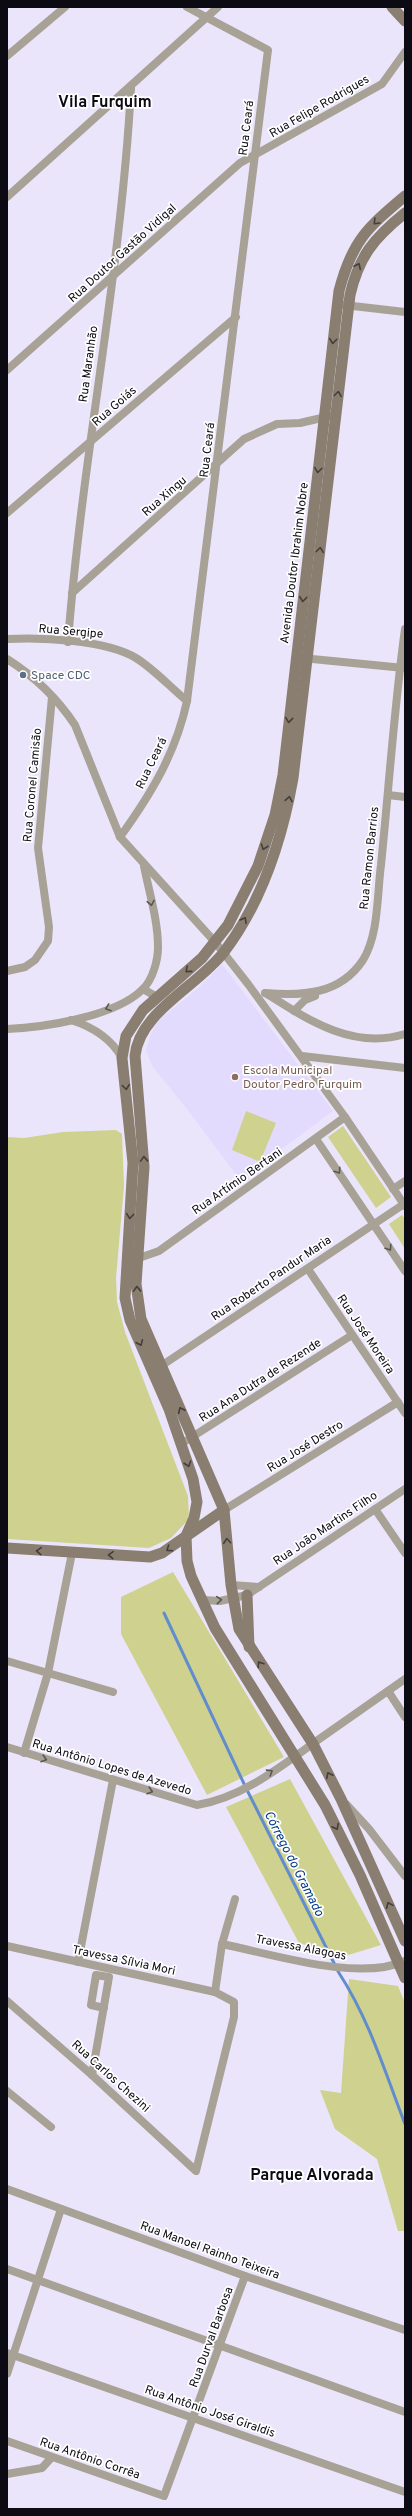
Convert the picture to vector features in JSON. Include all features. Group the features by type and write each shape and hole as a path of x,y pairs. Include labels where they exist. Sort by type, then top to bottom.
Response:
{"main road":[{"path":"392,7 405,21"},
{"name":"Avenida Doutor Ibrahim Nobre","path":"136,1063 136,1042 142,1030 150,1020 208,969 223,953 249,911 267,872 286,820 293,778 302,658 343,305 346,264 360,238 405,196"},
{"name":"Avenida Doutor Ibrahim Nobre","path":"343,305 356,270 368,247 405,212"},
{"name":"Avenida Doutor Ibrahim Nobre","path":"157,1369 130,1320 125,1298 133,1163 123,1061 126,1036 133,1022 157,996 202,958 215,942 240,904 258,866 275,815 302,658"},
{"path":"123,1061 136,1063 144,1167 137,1302 169,1409 193,1479 197,1502 194,1518 186,1536 187,1561 191,1576 204,1600 215,1628 325,1806 402,1962 405,1978"},
{"path":"157,1369 194,1438 224,1510 231,1585 239,1629 249,1647 313,1744 341,1798 405,1941"},
{"path":"7,1548 150,1557 162,1553 224,1510"},
{"path":"247,1594 249,1647"},
{"path":"325,1806 341,1798"}],"street":[{"path":"7,65 8,56 65,7"},
{"path":"187,7 207,17"},
{"path":"7,197 131,88 218,7"},
{"name":"Rua Ceará","path":"120,837 150,794 167,764 178,736 187,701 236,317 254,156 268,50 207,17"},
{"name":"Rua Felipe Rodrigues","path":"254,156 382,84 405,52"},
{"name":"Rua Maranhão","path":"68,642 72,593 90,442 112,278 129,126 131,88"},
{"name":"Rua Doutor Gastão Vidigal","path":"7,370 240,163 254,156"},
{"path":"343,305 405,312"},
{"name":"Rua Goiás","path":"7,513 236,317"},
{"name":"Rua Xingu","path":"72,593 217,465 244,438 277,424 300,423 330,416"},
{"name":"Rua Ramon Barrios","path":"248,984 265,993 295,995 324,991 347,977 362,961 368,950 374,923 405,629"},
{"name":"Rua Sergipe","path":"7,639 96,644 119,649 155,672 187,701"},
{"path":"302,658 402,668"},
{"path":"7,659 34,678 75,725 120,837 215,942 248,984 302,1056 404,1205"},
{"name":"Rua Coronel Camisão","path":"7,971 26,967 42,951 48,941 49,927 38,848 52,697"},
{"path":"388,796 405,797"},
{"path":"7,1029 71,1020 116,1006 143,989 151,976 158,947 144,865"},
{"path":"143,989 157,996"},
{"path":"294,1011 305,1000 324,991"},
{"path":"265,993 326,1029 353,1036 378,1037 405,1034"},
{"path":"71,1020 98,1032 116,1048 123,1061"},
{"path":"302,1056 405,1068"},
{"name":"Rua Artímio Bertani","path":"139,1258 159,1251 345,1117"},
{"path":"316,1139 405,1271"},
{"path":"393,1189 405,1181"},
{"name":"Rua Roberto Pandur Maria","path":"157,1369 404,1205"},
{"name":"Rua José Moreira","path":"308,1269 405,1413"},
{"name":"Rua Ana Dutra de Rezende","path":"181,1444 194,1438 352,1335"},
{"name":"Rua José Destro","path":"224,1510 398,1402"},
{"name":"Rua João Martins Filho","path":"204,1600 234,1598 247,1594 405,1489"},
{"path":"375,1509 405,1553"},
{"path":"24,1753 48,1674 72,1553"},
{"path":"231,1585 259,1587"},
{"path":"7,1661 112,1692"},
{"name":"Rua Antônio Lopes de Azevedo","path":"7,1748 197,1805 215,1802 246,1788 294,1757 405,1679"},
{"path":"388,1691 405,1717"},
{"path":"78,1962 113,1780"},
{"path":"341,1798 369,1829 405,1876"},
{"path":"215,1992 222,1944 235,1899"},
{"name":"Travessa Alagoas","path":"222,1944 347,1969 386,1968 402,1962"},
{"name":"Travessa Sílvia Mori","path":"7,1946 215,1992 234,2002 234,2017 196,2171"},
{"name":"Rua Carlos Chezini","path":"7,2001 92,2075 196,2171"},
{"path":"92,2075 104,2008"},
{"path":"7,2091 51,2128"},
{"name":"Rua Manoel Rainho Teixeira","path":"7,2190 245,2276 405,2330"},
{"path":"7,2374 10,2355 38,2280 61,2209"},
{"path":"7,2269 405,2412"},
{"name":"Rua Durval Barbosa","path":"164,2496 221,2346 245,2276"},
{"name":"Rua Antônio José Giraldis","path":"10,2355 405,2492"},
{"name":"Rua Antônio Corrêa","path":"7,2441 51,2458 164,2496"},
{"path":"7,2474 42,2468 51,2458"}],"shaded area":[{"name":"Escola Municipal Doutor Pedro Furquim","path":"222,964 333,1111 240,1180 191,1114 153,1067 146,1051 151,1033 159,1020 198,988"}],"green space":[{"path":"246,1111 276,1123 260,1162 232,1150"},
{"path":"343,1126 391,1197 376,1208 328,1137"},
{"path":"116,1130 122,1134 124,1186 116,1278 117,1302 125,1332 188,1496 189,1519 171,1538 149,1548 7,1539 7,1137 24,1138 63,1132"},
{"path":"402,1215 405,1219 405,1249 389,1224"},
{"path":"173,1572 284,1757 207,1795 121,1634 121,1597"},
{"path":"290,1779 381,1945 345,1956 299,1943 226,1807"},
{"path":"349,1979 398,1986 405,2003 405,2231 398,2231 377,2159 335,2129 320,2090 341,2093"}],"waterway":[{"name":"Córrego do Gramado","path":"164,1613 246,1788 339,1973 368,2027 405,2124"}],"place":[{"name":"Space CDC","path":"23,675"},
{"name":"Escola Municipal Doutor Pedro Furquim","path":"235,1077"}],"district":[{"name":"Vila Furquim","path":"105,101"},
{"name":"Parque Alvorada","path":"312,2174"}]}
